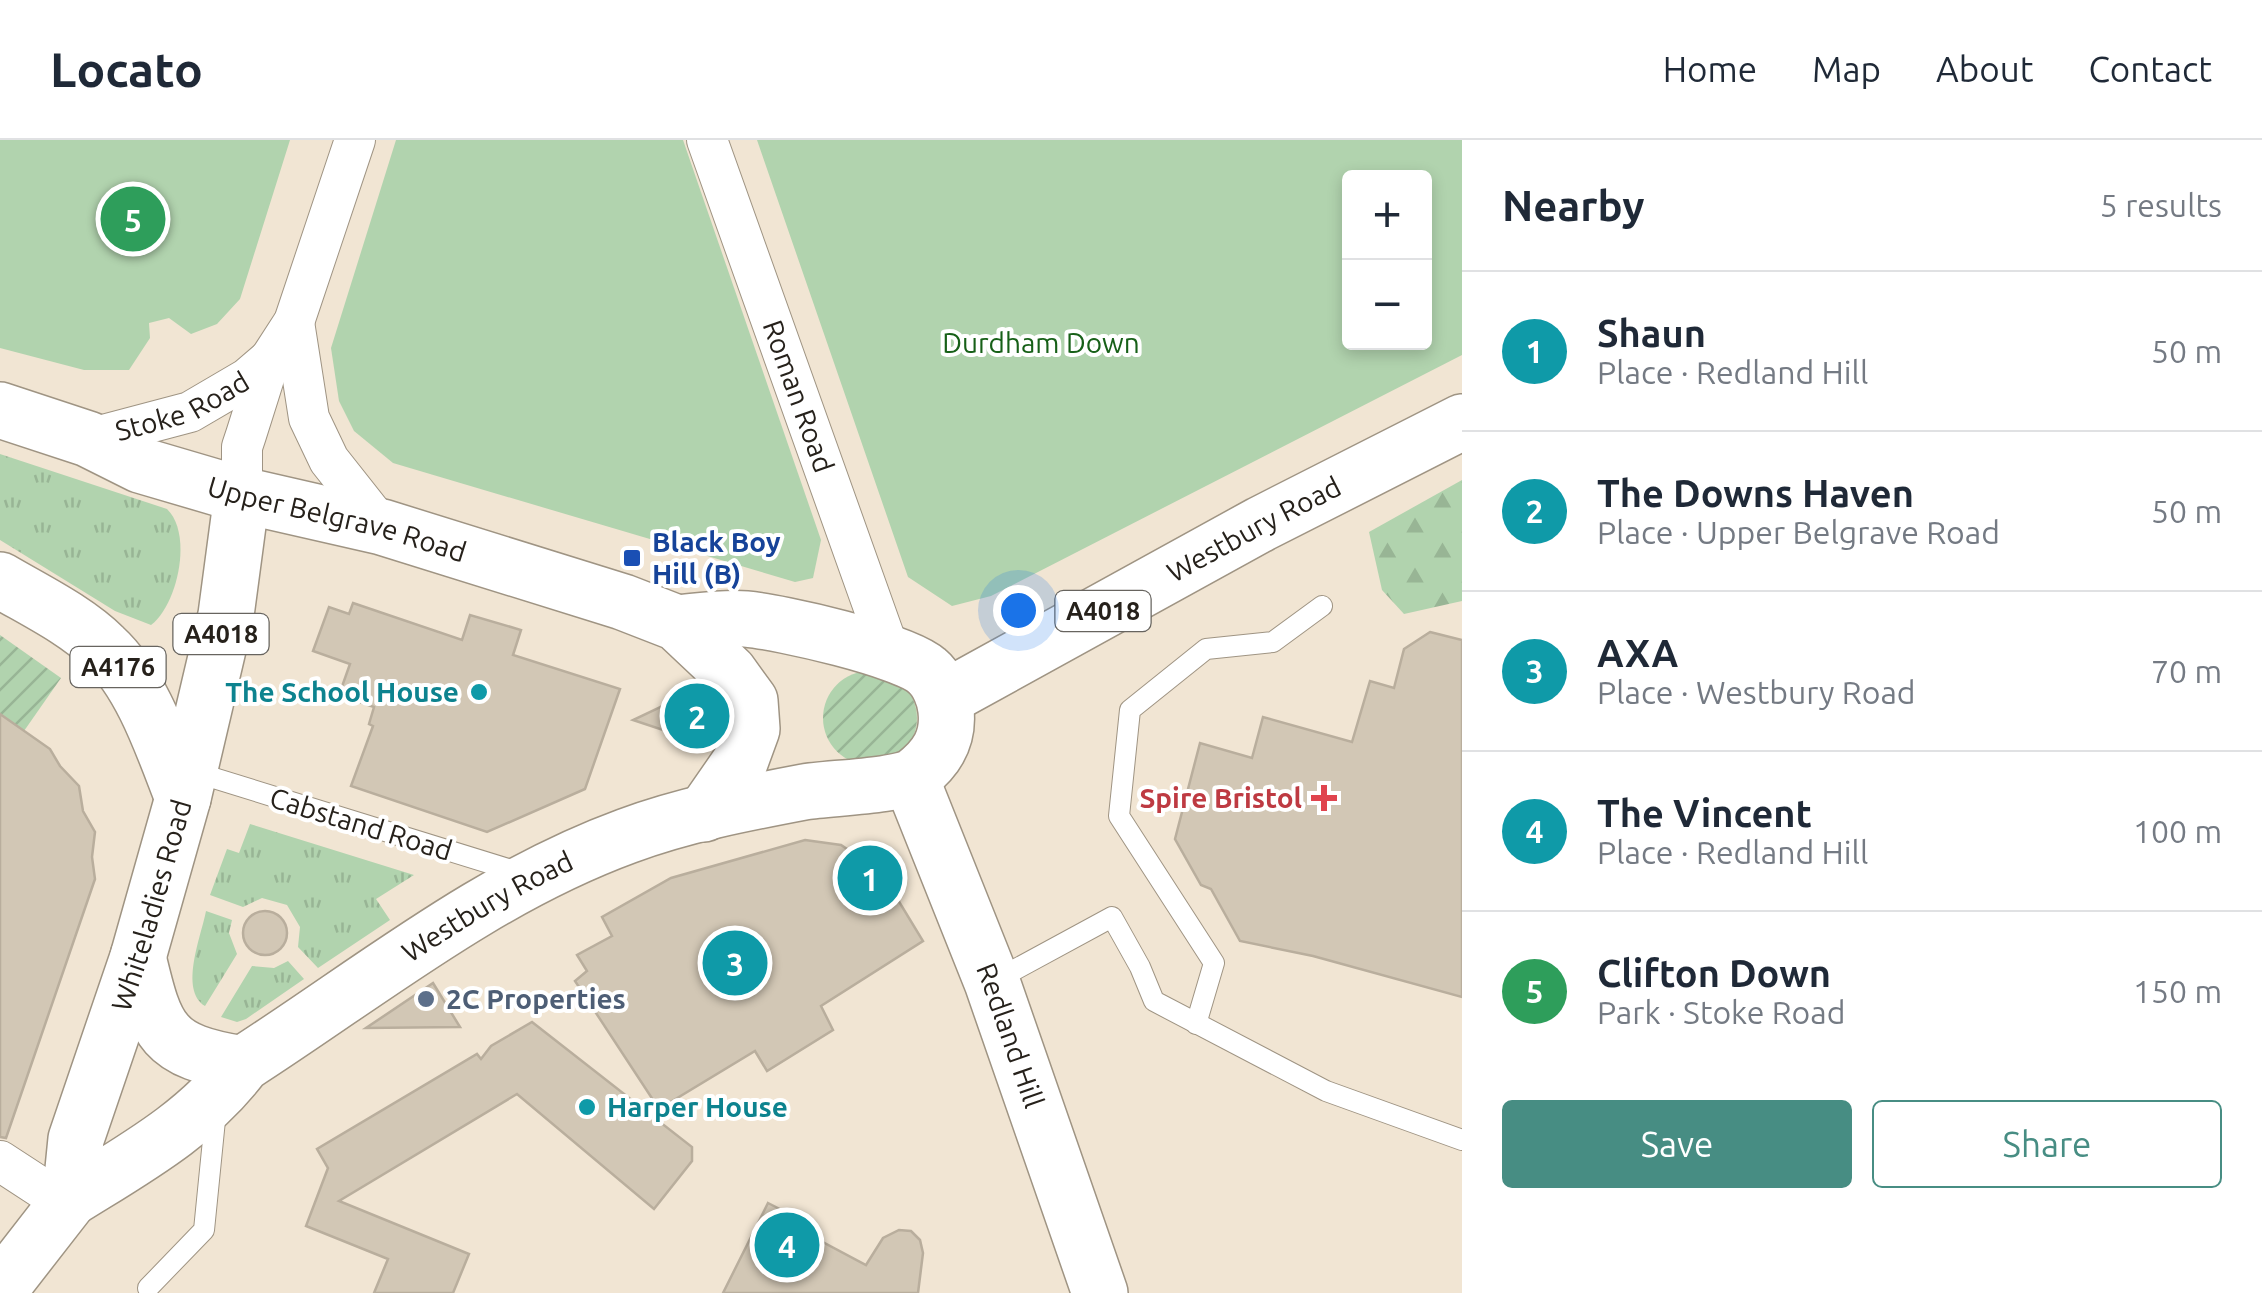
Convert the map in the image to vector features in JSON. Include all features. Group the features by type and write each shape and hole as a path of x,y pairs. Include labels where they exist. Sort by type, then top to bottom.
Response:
{"main road":[{"name":"Upper Belgrave Road","path":"0,410 88,439 140,466 242,495 382,527 623,602 678,623 730,672 750,701 752,729 740,762 704,814"},
{"name":"Westbury Road","path":"68,1201 124,1168 230,1081 462,916 532,877 629,835 805,792 911,779 938,754 946,713 1261,524 1462,422"},
{"name":"Whiteladies Road","path":"68,1201 76,1139 138,957 186,784 226,615 242,495"},
{"name":"A4176","path":"0,580 105,648 148,708 186,784"},
{"name":"Upper Belgrave Road","path":"678,623 743,618 890,653 928,671 946,713"},
{"name":"Redland Hill","path":"911,779 992,982 1100,1293"},
{"path":"138,957 152,1014 166,1034 180,1046 208,1058 230,1081"},
{"path":"0,1289 68,1201"}],"street":[{"name":"Stoke Road","path":"242,495 242,447 270,359 294,322 355,140"},
{"name":"Roman Road","path":"707,140 890,653"},
{"name":"Stoke Road","path":"294,322 309,418 329,460 382,527"},
{"name":"Stoke Road","path":"88,439 190,412 248,378 270,359"},
{"path":"0,1161 68,1201"}],"lane":[{"path":"1196,1024 1214,963 1119,816 1130,710 1206,649 1272,642 1322,606"},
{"name":"Cabstand Road","path":"186,784 532,877"},
{"path":"992,982 1112,917 1154,1001 1326,1091 1462,1140"},
{"path":"148,1288 204,1230 230,1081"}],"green space":[{"path":"0,140 290,140 240,299 217,324 191,334 169,318 149,323 150,338 129,370 84,370 0,348"},
{"path":"396,140 683,140 821,540 813,578 795,582 393,463 354,431 339,401 331,348"},
{"name":"Durdham Down","path":"757,140 1462,140 1462,355 991,596 952,606 908,577"},
{"path":"0,454 167,509 179,535 179,568 169,602 151,625 115,611 0,540"},
{"path":"1462,480 1462,601 1404,614 1382,590 1369,532"},
{"path":"0,635 61,678 24,731 0,714"},
{"path":"861,671 879,671 904,684 914,700 914,736 904,752 879,765 861,765 836,752 823,727 823,709 836,684"},
{"path":"250,824 414,875 376,899 390,920 318,968 298,947 300,927 287,905 262,898 243,907 210,895 227,849 239,853"},
{"path":"206,911 232,920 229,933 237,954 205,1006 193,988 193,976"},
{"path":"288,961 304,979 246,1019 237,1022 221,1017 252,966 274,968"}],"building":[{"name":"The School House","path":"353,603 462,640 470,615 521,630 513,655 620,689 585,789 487,832 351,786 373,726 369,724 374,707 339,695 350,664 313,651 329,607 349,614"},
{"name":"Spire Bristol","path":"1430,632 1462,640 1462,997 1313,956 1240,941 1211,889 1201,885 1175,839 1200,743 1252,758 1263,717 1352,742 1370,681 1394,688 1404,649"},
{"path":"696,690 706,694 719,712 716,734 699,742 633,720"},
{"path":"0,714 50,749 79,786 83,811 95,832 95,879 6,1138 0,1137"},
{"path":"805,840 841,845 881,872 923,941 821,1006 833,1030 767,1071 755,1051 659,1109 575,981 587,971 577,955 612,936 602,917 671,878"},
{"path":"265,911 281,917 287,933 281,949 265,955 249,949 243,933 249,917"},
{"name":"2C Properties","path":"433,983 460,1027 366,1028"},
{"path":"532,1022 692,1147 692,1161 654,1209 517,1094 339,1201 469,1254 453,1293 374,1293 388,1259 306,1226 328,1168 317,1149 477,1054 481,1059 491,1046"},
{"path":"768,1203 809,1224 804,1232 866,1265 883,1238 899,1230 911,1231 920,1240 923,1253 918,1293 723,1293"}],"place":[{"name":"Clifton Down","path":"133,219"},
{"name":"Black Boy Hill (B)","path":"632,558"},
{"name":"The School House","path":"479,692"},
{"name":"The Downs Haven","path":"697,716"},
{"name":"Spire Bristol","path":"1324,798"},
{"name":"Shaun","path":"870,878"},
{"name":"AXA","path":"735,963"},
{"name":"2C Properties","path":"426,999"},
{"name":"Harper House","path":"587,1107"},
{"name":"The Vincent","path":"787,1245"}]}
